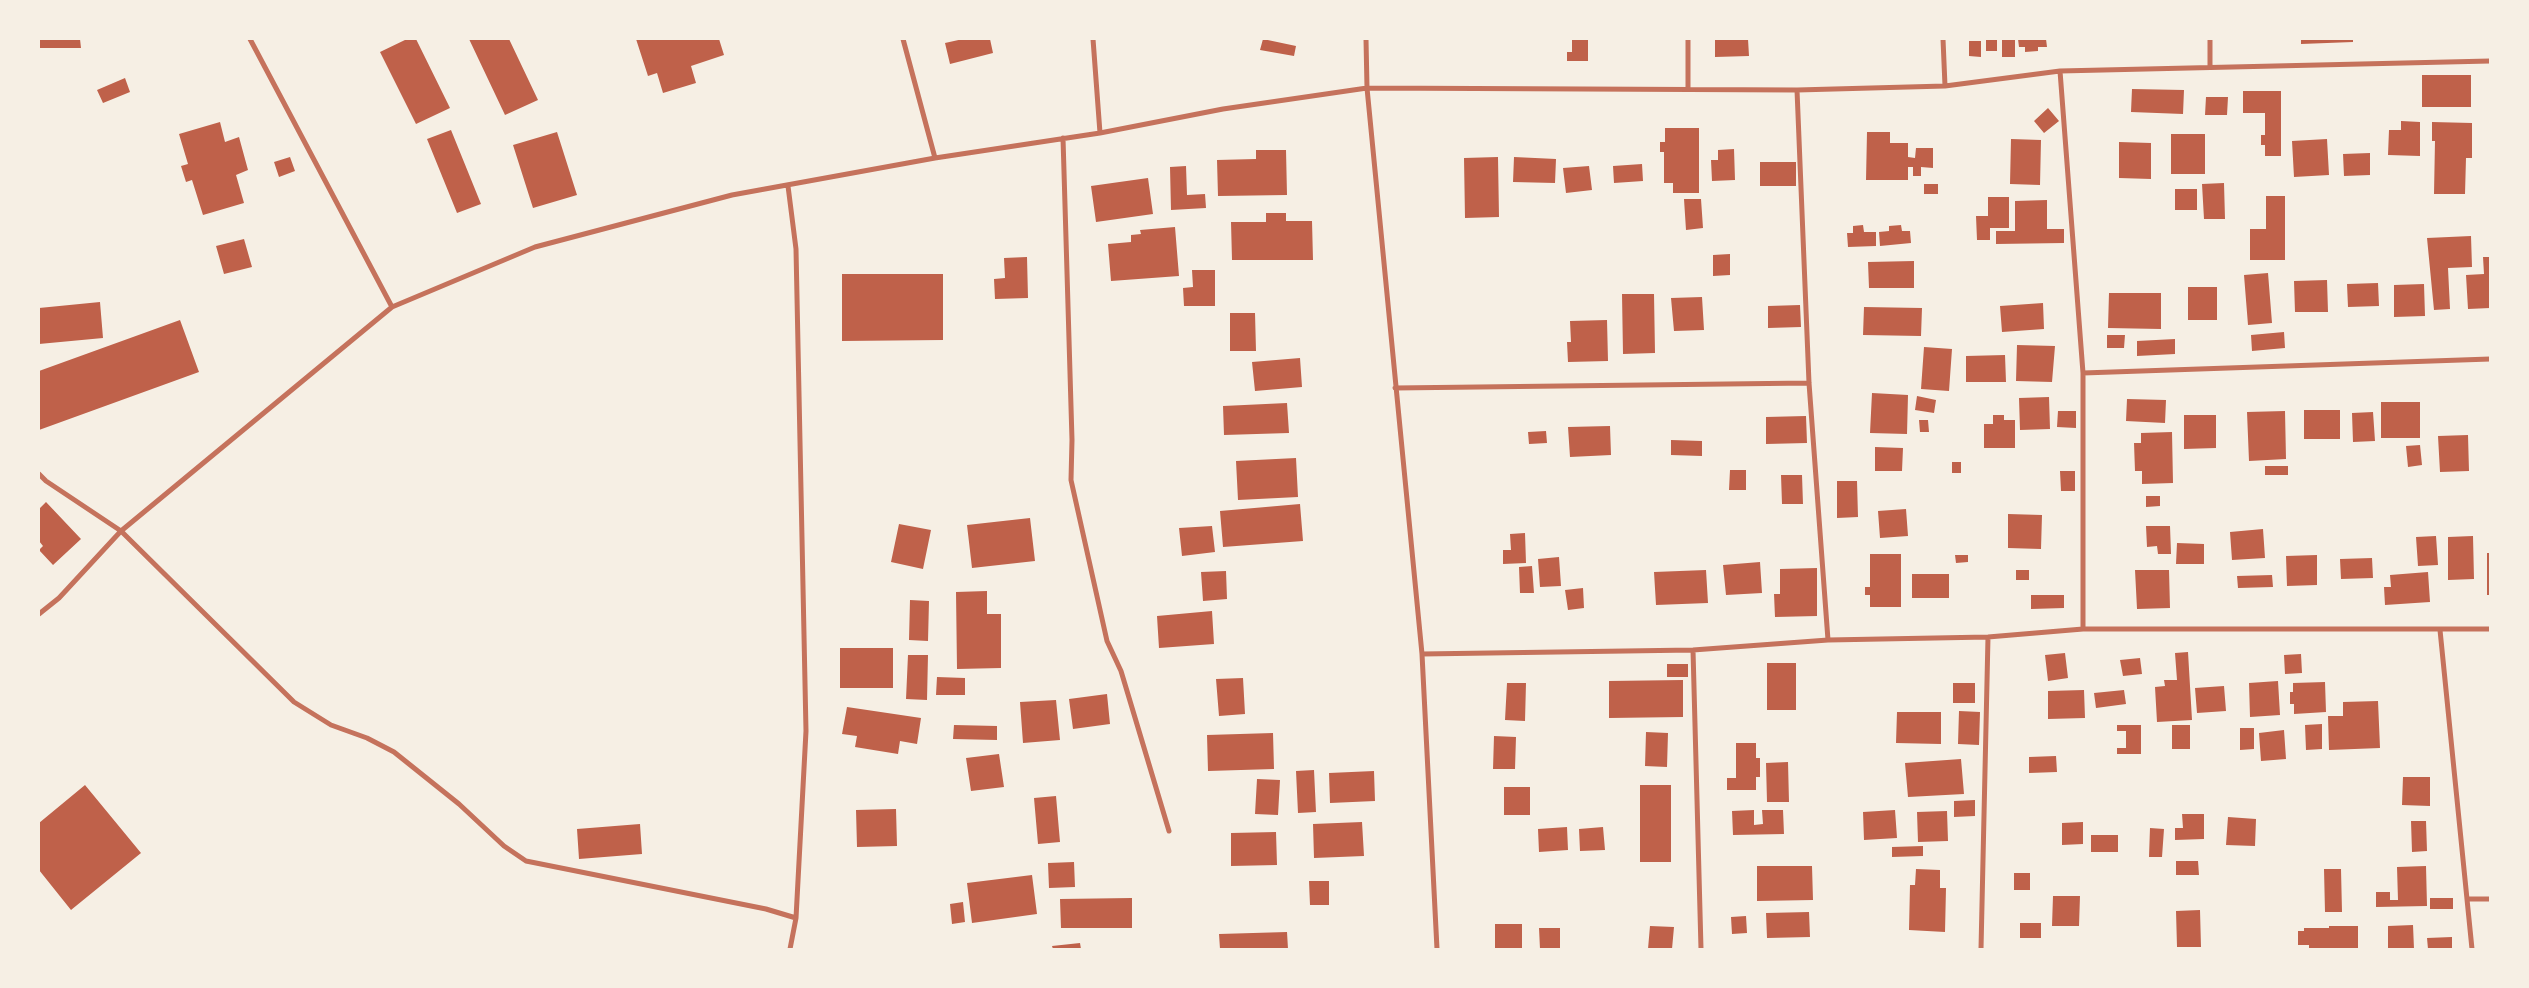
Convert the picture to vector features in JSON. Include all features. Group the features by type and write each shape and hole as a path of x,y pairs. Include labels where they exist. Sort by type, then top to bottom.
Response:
{"street":[{"path":"250,39 392,306"},
{"path":"903,39 935,158"},
{"path":"1093,39 1100,133"},
{"path":"1366,39 1367,88 1422,654 1437,949"},
{"path":"1688,39 1688,89"},
{"path":"1943,39 1945,86"},
{"path":"2210,39 2210,66"},
{"path":"39,614 59,598 121,531 392,306 535,247 732,195 935,158 1100,133 1222,110 1367,88 1797,90 1945,86 2060,71 2210,66 2490,61"},
{"path":"2060,71 2082,373 2082,629"},
{"path":"1797,90 1809,383 1828,640"},
{"path":"1063,138 1072,440 1071,480 1107,641 1121,671 1169,831"},
{"path":"788,186 796,249 806,731 796,918 790,949"},
{"path":"2082,373 2490,359"},
{"path":"1395,388 1809,383"},
{"path":"39,474 46,481 121,531 294,702 330,725 367,738 394,752 459,804 504,846 526,861 766,908 796,918"},
{"path":"1422,654 1693,650 1828,640 1988,637 2082,629 2440,630 2490,628"},
{"path":"2440,630 2472,949"},
{"path":"1981,949 1988,637"},
{"path":"1693,650 1701,949"},
{"path":"2468,900 2490,899"}],"building":[{"path":"39,39 80,39 81,48 39,48"},
{"path":"407,39 416,39 450,108 416,124 380,52"},
{"path":"469,39 509,39 538,100 505,115"},
{"path":"636,39 719,39 724,55 691,66 696,83 663,93 657,73 648,76"},
{"path":"963,39 990,39 993,53 950,64 945,43"},
{"path":"1263,39 1296,46 1294,56 1260,50"},
{"path":"1715,39 1748,39 1749,56 1715,57"},
{"path":"1986,39 1997,39 1997,51 1986,51"},
{"path":"2018,39 2046,39 2047,47 2038,47 2038,51 2025,52 2025,47 2019,47"},
{"path":"2301,39 2353,39 2353,42 2301,44"},
{"path":"1572,40 1588,40 1588,61 1567,61 1567,52 1572,52"},
{"path":"2002,40 2015,40 2015,57 2002,57"},
{"path":"1969,41 1981,41 1981,57 1969,56"},
{"path":"2422,75 2471,75 2471,107 2422,107"},
{"path":"125,78 130,92 103,103 97,90"},
{"path":"2132,89 2184,90 2183,114 2131,112"},
{"path":"2243,91 2281,91 2281,156 2265,156 2265,145 2261,145 2261,135 2265,135 2265,113 2243,113"},
{"path":"2206,97 2228,97 2227,115 2205,115"},
{"path":"2048,108 2059,121 2044,133 2034,121"},
{"path":"2401,121 2420,122 2420,156 2388,155 2389,130 2401,130"},
{"path":"220,122 225,142 239,137 248,170 236,175 244,203 203,215 192,180 186,182 181,166 188,164 179,134"},
{"path":"2432,122 2472,123 2472,158 2466,158 2465,194 2434,194 2435,141 2432,141"},
{"path":"1665,128 1699,128 1699,193 1673,193 1673,183 1664,183 1664,152 1660,152 1660,142 1665,142"},
{"path":"451,130 481,204 457,213 427,139"},
{"path":"557,132 577,195 533,208 513,145"},
{"path":"1867,132 1890,132 1890,143 1908,143 1908,157 1915,158 1916,148 1933,148 1933,168 1921,167 1921,176 1913,176 1913,167 1908,167 1908,180 1866,180"},
{"path":"2171,134 2205,134 2205,174 2171,174"},
{"path":"2011,139 2041,140 2040,185 2010,184"},
{"path":"2327,139 2329,175 2294,177 2292,141"},
{"path":"2119,142 2151,143 2151,179 2119,178"},
{"path":"1734,149 1735,180 1712,181 1711,160 1718,160 1718,150"},
{"path":"1256,150 1286,150 1287,195 1218,196 1217,160 1256,159"},
{"path":"2370,153 2370,175 2344,176 2343,154"},
{"path":"290,157 295,171 279,177 274,162"},
{"path":"1498,157 1499,217 1465,218 1464,158"},
{"path":"1514,157 1556,159 1555,183 1513,182"},
{"path":"1760,162 1796,162 1796,186 1760,186"},
{"path":"1642,164 1643,181 1614,183 1613,166"},
{"path":"1186,166 1187,195 1205,194 1206,208 1171,210 1170,167"},
{"path":"1589,166 1592,190 1566,193 1563,168"},
{"path":"1148,178 1153,214 1096,222 1091,186"},
{"path":"2224,183 2225,219 2204,219 2202,184"},
{"path":"1924,184 1938,184 1938,194 1924,194"},
{"path":"2175,189 2197,189 2197,210 2175,210"},
{"path":"2266,196 2285,196 2285,260 2250,260 2250,229 2266,229"},
{"path":"1988,197 2009,197 2009,228 1990,228 1990,240 1977,240 1976,216 1988,216"},
{"path":"1684,199 1701,199 1703,228 1686,230"},
{"path":"2047,200 2047,229 2064,229 2064,243 1996,244 1996,231 2015,231 2015,201"},
{"path":"1266,213 1286,213 1286,221 1312,221 1313,260 1232,260 1231,222 1266,222"},
{"path":"1863,225 1864,232 1876,232 1876,246 1848,247 1847,233 1853,233 1853,226"},
{"path":"1901,225 1902,231 1910,231 1911,243 1880,246 1879,232 1889,231 1889,226"},
{"path":"1175,227 1179,276 1111,281 1108,244 1131,242 1131,235 1141,234 1140,230"},
{"path":"2471,236 2472,267 2448,268 2450,309 2434,310 2427,238"},
{"path":"244,239 252,267 224,274 216,246"},
{"path":"1730,254 1730,275 1713,276 1713,255"},
{"path":"1027,257 1028,298 995,299 994,279 1005,278 1004,258"},
{"path":"2483,257 2490,257 2490,308 2468,309 2466,275 2484,274"},
{"path":"1914,261 1914,288 1869,288 1868,262"},
{"path":"1192,270 1215,270 1215,306 1184,306 1183,288 1193,287"},
{"path":"2268,273 2272,323 2248,325 2244,275"},
{"path":"842,274 943,274 943,340 842,341"},
{"path":"2327,280 2328,312 2295,312 2294,281"},
{"path":"2378,283 2379,306 2348,307 2347,284"},
{"path":"2424,284 2425,316 2394,317 2394,285"},
{"path":"2188,287 2217,287 2217,320 2188,320"},
{"path":"2109,293 2161,293 2161,329 2108,328"},
{"path":"1622,294 1654,294 1655,353 1623,354"},
{"path":"1702,297 1704,330 1674,331 1671,298"},
{"path":"100,302 103,338 39,344 39,308"},
{"path":"2043,303 2044,329 2002,332 2000,306"},
{"path":"1800,305 1801,327 1768,328 1768,306"},
{"path":"1864,307 1922,308 1921,336 1863,335"},
{"path":"1230,313 1255,313 1256,351 1230,351"},
{"path":"180,320 199,372 39,430 39,371"},
{"path":"1607,320 1608,361 1568,362 1567,342 1571,342 1570,321"},
{"path":"2284,332 2285,348 2252,351 2251,335"},
{"path":"2107,335 2125,335 2124,348 2107,348"},
{"path":"2175,339 2175,354 2137,356 2137,341"},
{"path":"2017,345 2055,346 2052,382 2016,381"},
{"path":"1924,347 1952,349 1949,391 1921,389"},
{"path":"2005,355 2006,382 1966,382 1966,356"},
{"path":"1300,358 1302,387 1255,391 1252,362"},
{"path":"1872,393 1908,395 1907,434 1870,433"},
{"path":"1917,396 1936,400 1934,413 1915,410"},
{"path":"2049,397 2050,429 2020,430 2019,398"},
{"path":"2127,399 2166,400 2165,423 2126,421"},
{"path":"2381,402 2420,402 2420,438 2381,438"},
{"path":"1287,403 1289,433 1224,435 1223,406"},
{"path":"2304,410 2340,410 2340,439 2304,439"},
{"path":"2058,411 2076,411 2076,428 2057,427"},
{"path":"2285,411 2286,459 2249,461 2247,412"},
{"path":"2373,412 2375,441 2353,442 2352,413"},
{"path":"1993,415 2004,415 2004,420 2015,420 2015,448 1984,448 1984,424 1993,424"},
{"path":"2184,415 2216,415 2216,448 2184,449"},
{"path":"1806,416 1807,443 1766,444 1766,417"},
{"path":"1919,420 1928,420 1929,432 1920,432"},
{"path":"1610,426 1611,455 1570,457 1568,427"},
{"path":"1546,431 1547,443 1529,444 1528,432"},
{"path":"2172,432 2173,483 2142,484 2142,471 2135,471 2134,443 2141,443 2141,433"},
{"path":"2468,435 2469,471 2440,472 2438,436"},
{"path":"1671,440 1702,441 1702,456 1671,455"},
{"path":"2420,445 2422,465 2408,467 2406,446"},
{"path":"1875,447 1903,448 1902,471 1875,471"},
{"path":"1296,458 1298,497 1238,500 1236,461"},
{"path":"1952,462 1961,462 1961,473 1952,473"},
{"path":"2265,466 2288,466 2288,475 2265,475"},
{"path":"1730,470 1746,470 1746,490 1729,490"},
{"path":"2060,471 2075,471 2075,491 2061,491"},
{"path":"1781,475 1802,475 1803,504 1782,504"},
{"path":"1837,481 1857,481 1858,517 1837,518"},
{"path":"2146,496 2160,496 2160,506 2146,507"},
{"path":"46,502 81,539 53,565 39,550 43,546 39,541 39,509"},
{"path":"1300,504 1303,541 1223,547 1220,511"},
{"path":"1906,509 1908,536 1880,538 1878,511"},
{"path":"2008,514 2042,515 2041,549 2008,548"},
{"path":"1030,518 1035,561 972,568 967,525"},
{"path":"899,524 931,530 923,569 891,562"},
{"path":"1212,526 1215,552 1182,556 1179,528"},
{"path":"2146,526 2170,526 2171,554 2158,554 2157,546 2147,547"},
{"path":"2263,529 2265,558 2232,560 2230,532"},
{"path":"1525,533 1526,563 1503,564 1503,550 1511,550 1510,534"},
{"path":"2436,536 2438,565 2418,566 2416,537"},
{"path":"2473,536 2474,579 2448,580 2448,537"},
{"path":"2177,543 2204,544 2204,564 2176,564"},
{"path":"2487,553 2490,553 2490,595 2487,595"},
{"path":"1870,554 1901,554 1901,607 1870,607 1870,595 1865,595 1865,587 1870,587"},
{"path":"1955,555 1968,555 1968,562 1956,563"},
{"path":"2317,555 2317,585 2287,586 2286,556"},
{"path":"1559,557 1561,586 1540,587 1538,559"},
{"path":"2372,558 2373,578 2341,579 2340,559"},
{"path":"1760,562 1762,593 1726,595 1723,565"},
{"path":"1532,566 1534,593 1520,593 1519,567"},
{"path":"1817,568 1817,616 1775,617 1774,594 1780,594 1780,569"},
{"path":"1706,570 1708,603 1656,605 1654,572"},
{"path":"2016,570 2029,570 2029,580 2016,580"},
{"path":"2135,570 2169,570 2170,608 2137,609"},
{"path":"1226,571 1227,599 1203,601 1201,572"},
{"path":"2428,572 2430,602 2385,605 2384,587 2391,587 2390,575"},
{"path":"1912,574 1949,574 1949,598 1912,598"},
{"path":"2272,575 2273,587 2238,588 2237,576"},
{"path":"1583,588 1584,608 1568,610 1565,590"},
{"path":"987,591 987,614 1001,614 1001,668 957,669 956,592"},
{"path":"2031,595 2064,595 2064,608 2031,609"},
{"path":"910,600 929,601 928,641 909,640"},
{"path":"1212,611 1214,644 1159,648 1157,616"},
{"path":"840,648 893,648 893,688 840,688"},
{"path":"2188,652 2192,720 2157,722 2155,687 2165,686 2164,680 2177,680 2175,653"},
{"path":"2065,653 2068,678 2048,681 2045,655"},
{"path":"2301,654 2302,673 2285,674 2284,655"},
{"path":"908,655 928,655 927,700 906,699"},
{"path":"2140,658 2142,674 2123,676 2120,660"},
{"path":"1767,663 1796,663 1796,710 1767,710"},
{"path":"1667,664 1688,664 1688,677 1667,677"},
{"path":"937,677 965,678 965,695 936,695"},
{"path":"1243,678 1245,714 1219,716 1216,679"},
{"path":"1683,680 1683,717 1609,718 1609,681"},
{"path":"2278,681 2280,715 2250,717 2249,683"},
{"path":"2325,682 2326,712 2294,714 2294,704 2290,704 2290,692 2293,692 2293,683"},
{"path":"1507,683 1526,683 1525,721 1505,720"},
{"path":"1953,683 1975,683 1975,703 1953,703"},
{"path":"2224,686 2226,711 2197,713 2195,688"},
{"path":"2084,690 2085,718 2048,719 2048,691"},
{"path":"2124,690 2126,704 2096,708 2094,693"},
{"path":"1107,694 1110,724 1073,729 1069,699"},
{"path":"1056,700 1060,740 1023,743 1020,702"},
{"path":"2378,701 2380,748 2329,750 2328,716 2343,716 2343,702"},
{"path":"847,707 921,718 917,744 900,741 898,754 855,747 857,736 842,734"},
{"path":"1959,711 1980,712 1979,745 1958,744"},
{"path":"1897,712 1941,712 1941,744 1896,743"},
{"path":"2322,724 2322,749 2306,750 2305,725"},
{"path":"954,725 997,726 997,740 953,739"},
{"path":"2117,725 2141,725 2141,754 2117,754 2117,748 2126,748 2126,731 2117,731"},
{"path":"2172,725 2190,725 2190,749 2172,749"},
{"path":"2240,728 2254,728 2254,749 2240,750"},
{"path":"2284,730 2286,759 2261,761 2259,733"},
{"path":"1646,732 1668,733 1667,767 1645,766"},
{"path":"1273,733 1274,769 1208,771 1207,735"},
{"path":"1494,736 1516,737 1515,769 1493,769"},
{"path":"1736,743 1756,743 1756,758 1760,758 1760,777 1756,777 1756,790 1727,790 1727,778 1736,778"},
{"path":"999,754 1004,787 971,791 966,758"},
{"path":"2056,756 2057,772 2029,773 2029,757"},
{"path":"1961,759 1964,794 1908,797 1905,763"},
{"path":"1788,762 1789,802 1767,802 1766,763"},
{"path":"1314,770 1316,812 1298,813 1296,771"},
{"path":"1374,771 1375,801 1330,803 1329,773"},
{"path":"2403,777 2430,777 2430,806 2402,805"},
{"path":"1257,779 1280,780 1278,815 1255,814"},
{"path":"85,785 141,853 71,910 39,870 39,823"},
{"path":"1640,785 1671,785 1671,862 1640,862"},
{"path":"1504,787 1530,787 1530,815 1504,815"},
{"path":"1056,796 1060,842 1038,844 1034,798"},
{"path":"1975,800 1975,816 1954,817 1954,801"},
{"path":"896,809 897,846 857,847 856,810"},
{"path":"1754,810 1754,825 1763,824 1762,810 1783,810 1784,834 1733,835 1732,811"},
{"path":"1895,810 1897,838 1864,840 1863,812"},
{"path":"1947,811 1948,841 1918,842 1917,812"},
{"path":"2182,814 2204,814 2204,839 2175,840 2175,828 2183,828"},
{"path":"2228,817 2256,819 2255,846 2226,845"},
{"path":"2411,821 2426,821 2427,851 2412,852"},
{"path":"1362,822 1364,856 1314,858 1313,824"},
{"path":"2083,822 2083,844 2062,845 2062,823"},
{"path":"640,824 642,854 579,859 577,829"},
{"path":"1567,827 1568,850 1539,852 1538,829"},
{"path":"1603,827 1605,850 1580,851 1579,829"},
{"path":"2150,828 2164,829 2162,857 2149,857"},
{"path":"1276,832 1277,865 1231,866 1231,833"},
{"path":"2091,835 2118,835 2118,852 2091,852"},
{"path":"1923,846 1923,856 1892,857 1892,847"},
{"path":"2176,861 2198,861 2199,875 2176,875"},
{"path":"1074,862 1075,887 1049,888 1048,863"},
{"path":"1757,866 1812,866 1813,900 1757,901"},
{"path":"2426,866 2427,906 2376,907 2376,892 2390,892 2390,900 2398,900 2397,867"},
{"path":"1916,869 1940,870 1940,888 1946,888 1945,932 1909,930 1910,885 1915,885"},
{"path":"2324,869 2341,869 2342,912 2325,912"},
{"path":"2014,873 2030,873 2030,890 2014,890"},
{"path":"1032,875 1037,914 972,923 967,883"},
{"path":"1309,881 1329,881 1329,905 1310,905"},
{"path":"2053,896 2080,896 2079,926 2052,926"},
{"path":"1132,898 1132,928 1061,928 1060,899"},
{"path":"2430,898 2453,898 2453,909 2430,909"},
{"path":"963,902 965,922 952,924 950,904"},
{"path":"2200,910 2201,947 2177,947 2176,911"},
{"path":"1809,912 1810,937 1767,938 1766,913"},
{"path":"1746,916 1747,933 1732,934 1731,917"},
{"path":"2020,923 2041,923 2041,938 2020,938"},
{"path":"1495,924 1522,924 1522,949 1495,949"},
{"path":"2413,925 2414,949 2388,949 2388,926"},
{"path":"1650,926 1674,927 1672,949 1648,949"},
{"path":"2329,926 2358,926 2358,949 2309,949 2309,945 2298,945 2298,931 2304,931 2304,928 2329,928"},
{"path":"1539,928 1560,928 1560,949 1540,949"},
{"path":"1287,932 1288,949 1220,949 1219,934"},
{"path":"2452,937 2452,949 2428,949 2427,938"},
{"path":"1080,943 1081,949 1053,949 1052,946"}]}
